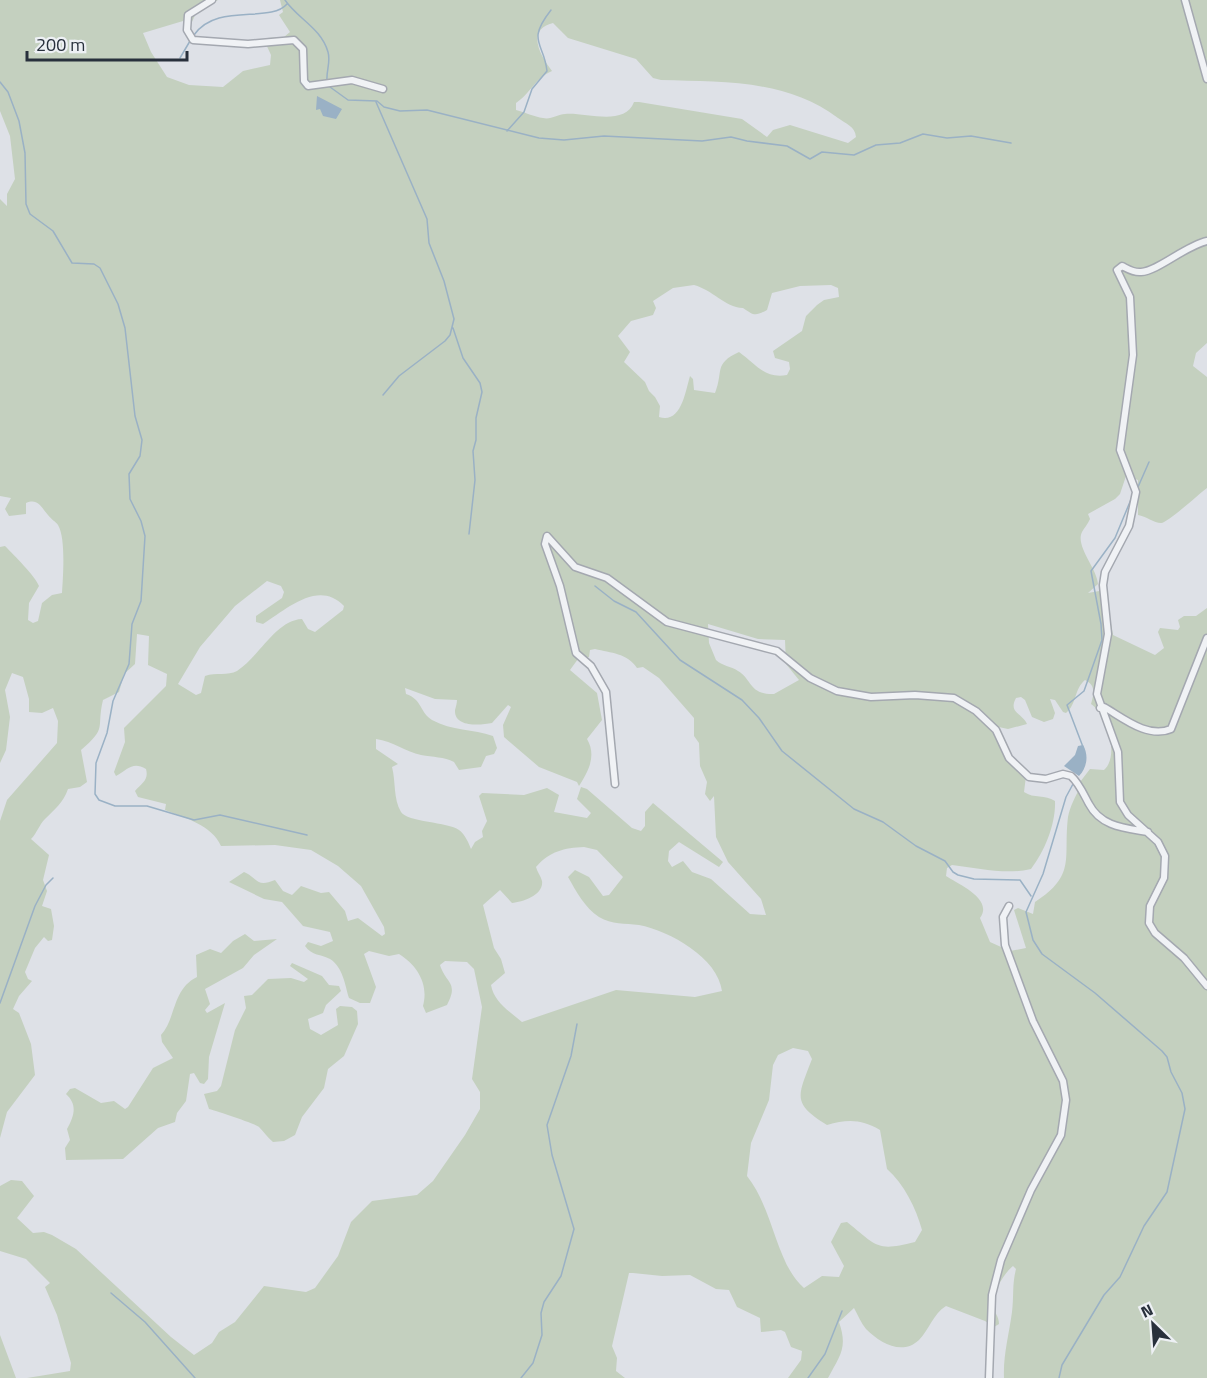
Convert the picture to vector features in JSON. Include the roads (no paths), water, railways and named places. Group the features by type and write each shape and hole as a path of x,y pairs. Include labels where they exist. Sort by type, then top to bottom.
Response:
{"street":[{"path":"212,0 188,15 187,30 193,40 248,44 294,40 303,49 303,81 308,86 352,80 382,89"},
{"path":"1185,0 1207,79"},
{"path":"1207,241 1186,248 1145,272 1135,272 1122,266 1117,270 1130,297 1133,355 1120,450 1136,492 1129,526 1104,572 1103,585 1108,634 1098,678 1100,708 1118,752 1120,802 1128,815 1161,845 1166,860 1164,878 1148,913 1149,922 1155,933 1184,958 1207,986"},
{"path":"615,783 606,692 591,666 576,653 560,586 545,544 547,536 575,567 606,578 667,622 777,651 810,678 828,688 871,697 938,696 966,704 996,730 1010,760 1029,777 1046,779 1063,774 1071,776 1093,812 1110,825 1148,832"},
{"path":"1100,708 1104,707 1149,731 1160,733 1171,729 1207,638"},
{"path":"989,1378 992,1295 1031,1190 1061,1135 1066,1100 1063,1081 1033,1020 1005,945 1002,930 1003,917 1009,906"}],"water":[{"path":"317,96 342,109 336,119 323,116 320,109 316,110"},
{"path":"1083,745 1086,761 1079,776 1064,766 1075,755 1078,746"}],"waterway":[{"path":"285,0 315,30 325,44 329,56 327,81"},
{"path":"194,35 204,25 216,19 269,13 287,4"},
{"path":"507,131 524,112 532,89 547,71 538,36 539,29 551,10"},
{"path":"180,58 190,41"},
{"path":"0,82 8,92 19,121 25,153 26,204 30,214 53,231 72,263 94,264 100,268 118,304 125,328 135,416 142,440 140,456 129,474 130,499 141,521 145,536 141,601 132,624 129,664 113,701 107,733 96,763 95,794 99,800 115,806 147,806 194,820 220,815 307,835"},
{"path":"330,87 348,100 377,101 384,107 400,111 427,110 539,138 564,140 604,136 702,141 731,137 787,146 810,159 822,152 854,155 876,145 900,143 923,134 947,138 971,136 1011,143"},
{"path":"376,102 427,219 429,243 444,281 454,319 450,335 445,341 399,376 383,395"},
{"path":"453,328 463,358 480,383 482,392 476,418 476,440 473,451 475,480 469,534"},
{"path":"1138,487 1149,462"},
{"path":"1083,747 1067,705 1084,691 1102,640 1091,571 1115,538 1132,497"},
{"path":"595,586 614,601 636,612 680,660 742,700 759,718 782,751 854,809 883,822 916,846 945,861 958,875 974,879 1020,880 1031,896"},
{"path":"1059,1378 1062,1365 1104,1295 1120,1277 1144,1226 1167,1192 1185,1109 1182,1093 1171,1072 1167,1057 1162,1051 1095,993 1042,954 1033,940 1026,912 1043,874 1066,797 1073,784"},
{"path":"0,1003 35,906 46,885 53,878"},
{"path":"521,1378 533,1363 542,1335 541,1313 544,1302 561,1276 574,1229 552,1155 547,1125 571,1056 577,1024"},
{"path":"111,1293 145,1322 195,1378"},
{"path":"808,1378 825,1354 842,1311"}]}
